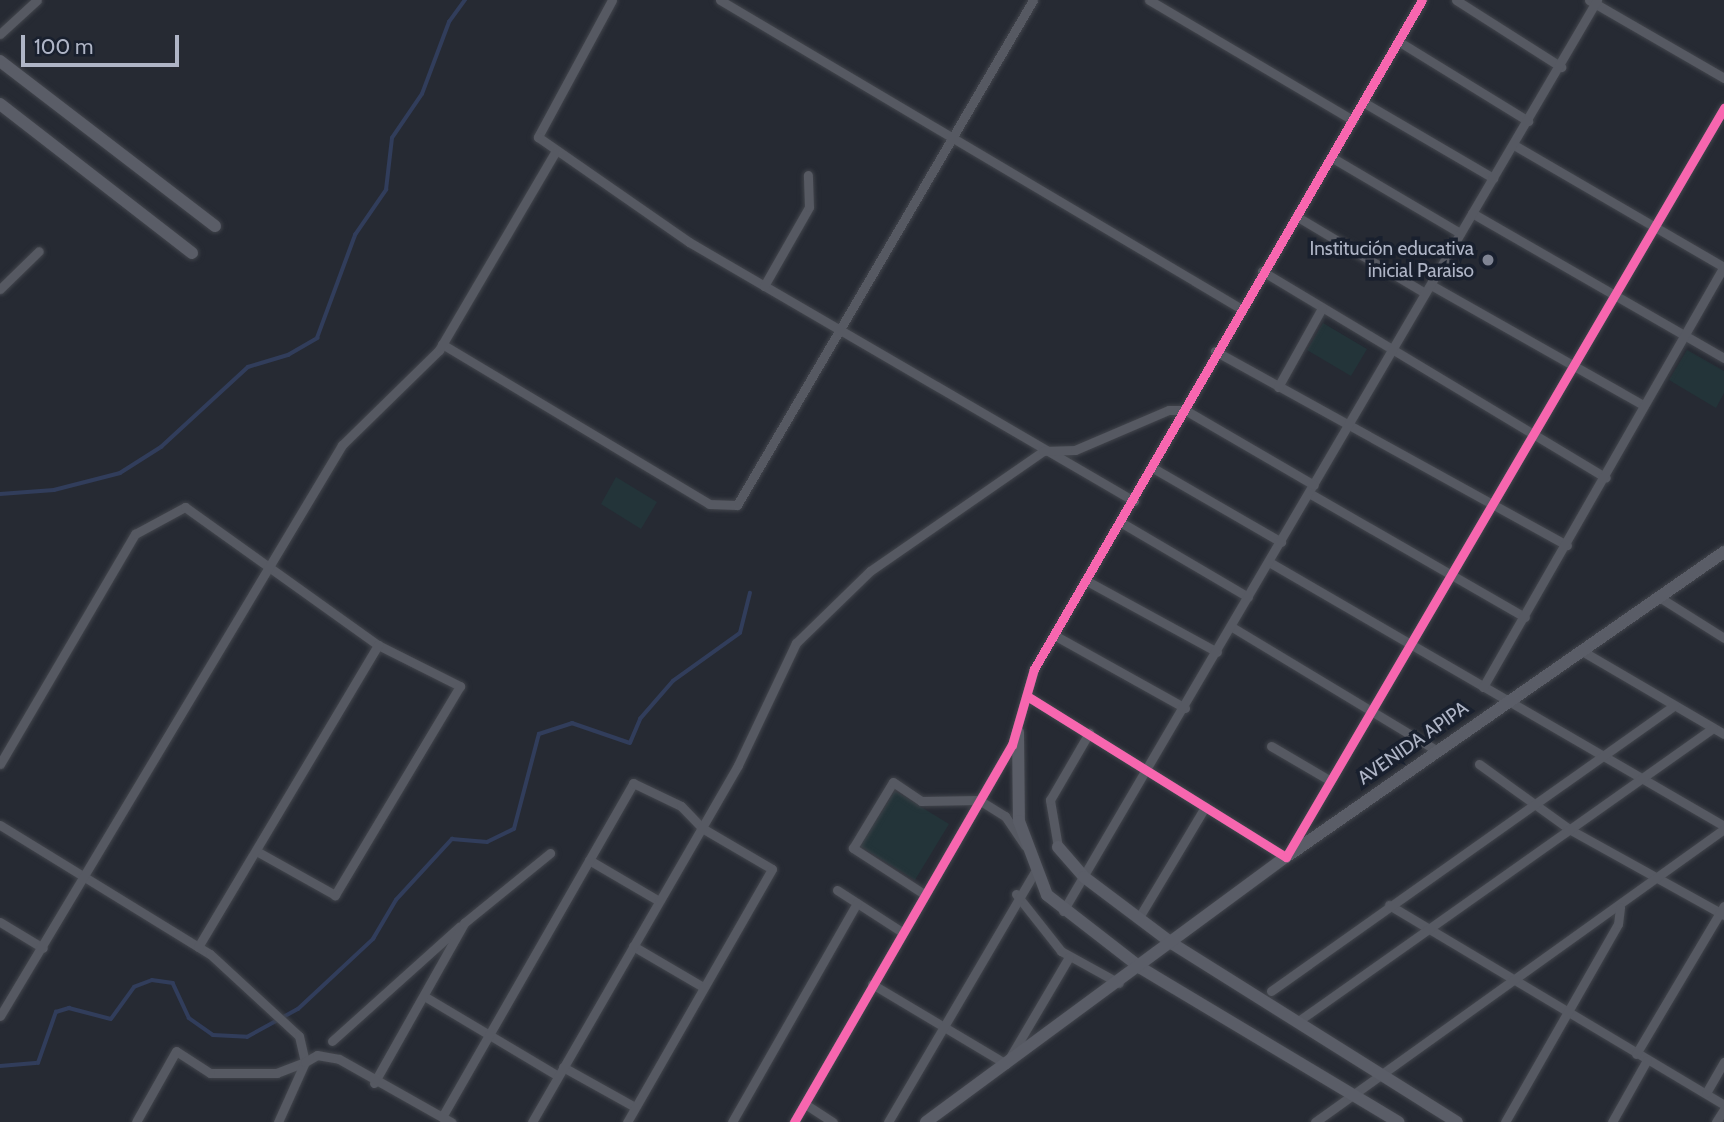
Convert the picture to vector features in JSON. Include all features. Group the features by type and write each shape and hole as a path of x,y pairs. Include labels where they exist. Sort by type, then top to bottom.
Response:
{"street":[{"path":"0,34 37,0"},
{"path":"612,0 538,136 555,152 764,285 1043,452 1134,501"},
{"path":"720,0 1240,309"},
{"path":"442,344 690,494 728,508 737,505 1033,0"},
{"path":"1149,0 1353,120"},
{"path":"1398,1122 1141,968 1063,911 1034,873 1026,848 1015,789 1018,732 1027,696 1054,635 1122,523 1215,351 1422,0"},
{"path":"1456,0 1561,67"},
{"path":"1063,911 1185,708 1460,233 1561,67 1594,1 1724,78"},
{"path":"1398,41 1528,121"},
{"path":"0,61 215,226"},
{"path":"1363,102 1493,178"},
{"path":"0,104 192,253"},
{"path":"1027,696 1286,857 1724,108"},
{"path":"1483,687 1606,478 1643,405 1724,267 1514,145"},
{"path":"0,1016 84,880 342,445 442,344 555,152"},
{"path":"1331,158 1460,233"},
{"path":"764,285 809,207 808,175"},
{"path":"1472,213 1724,358"},
{"path":"1296,216 1643,405"},
{"path":"0,289 39,251"},
{"path":"1262,271 1391,352 1606,478"},
{"path":"1278,387 1322,308"},
{"path":"1215,351 1348,428 1567,545"},
{"path":"532,1122 702,828 796,643 813,621 897,549 1043,452 1075,450 1160,413 1185,410 1525,617"},
{"path":"1153,468 1281,542"},
{"path":"0,764 135,534 184,507 266,570 378,645 460,686 335,895 258,852"},
{"path":"1122,523 1248,597"},
{"name":"AVENIDA APIPA","path":"926,1122 1141,968 1286,857 1724,552"},
{"path":"1269,562 1413,641 1483,687 1510,699 1638,779 1724,828 1620,907 1509,980 1377,1074 1315,1122"},
{"path":"1087,581 1217,652"},
{"path":"1659,597 1724,638"},
{"path":"1232,627 1436,750"},
{"path":"1054,635 1185,708"},
{"path":"198,947 258,852 378,645"},
{"path":"1582,651 1724,734"},
{"path":"1271,991 1531,804 1674,706"},
{"path":"1297,1022 1713,728"},
{"path":"794,1122 1018,732"},
{"path":"1090,733 1050,800 1058,848 1084,877 1172,944 1457,1122"},
{"path":"1271,746 1331,781"},
{"path":"1479,764 1569,829 1723,911 1636,1054"},
{"path":"924,894 853,848 893,782 921,801 979,800 1005,816 1026,848"},
{"path":"136,1122 176,1051 222,1075 277,1073 329,1055 374,1083 447,1120 488,1036 633,783 681,806 702,828 772,869 627,1122"},
{"path":"1138,919 1205,807"},
{"path":"0,825 84,880 198,947 286,1019 299,1036 304,1062 278,1122"},
{"path":"332,1041 464,923 550,853"},
{"path":"589,860 659,901"},
{"path":"888,1122 1016,894 1034,873"},
{"path":"837,890 902,932"},
{"path":"1016,894 1069,957 1119,983"},
{"path":"732,1122 857,903"},
{"path":"1389,905 1424,930 1706,1093 1724,1107 1716,1122"},
{"path":"1505,1122 1618,925 1620,907"},
{"path":"0,922 43,948"},
{"path":"374,1083 464,923"},
{"path":"633,946 704,986"},
{"path":"872,984 941,1029 1006,1064 1069,957"},
{"path":"424,996 488,1036 635,1107"},
{"path":"1612,1122 1647,1060"},
{"path":"1706,1093 1724,1062"},
{"path":"805,1104 833,1122"},
{"path":"1373,1108 1384,1122"},
{"path":"424,1122 429,1111"}],"shaded area":[{"path":"1323,323 1367,349 1351,376 1307,350"},
{"path":"1687,350 1724,371 1724,393 1716,408 1669,380"},
{"path":"616,477 657,502 641,529 601,504"},
{"path":"895,791 949,824 915,880 860,846"}],"waterway":[{"path":"0,494 54,490 120,473 161,447 248,367 288,355 317,338 355,235 386,190 392,138 422,94 449,22 465,0"},
{"path":"0,1066 38,1063 56,1012 69,1008 111,1019 134,987 152,980 173,983 189,1018 213,1035 247,1037 298,1009 373,939 396,900 452,839 487,842 514,829 539,734 572,723 630,743 640,719 673,681 740,633 750,593"}],"cycle path":[{"path":"794,1122 1012,745 1034,669 1422,0"},
{"path":"1027,696 1286,857 1724,108"}],"place":[{"name":"Institución educativa inicial Paraiso","path":"1488,260"}]}
